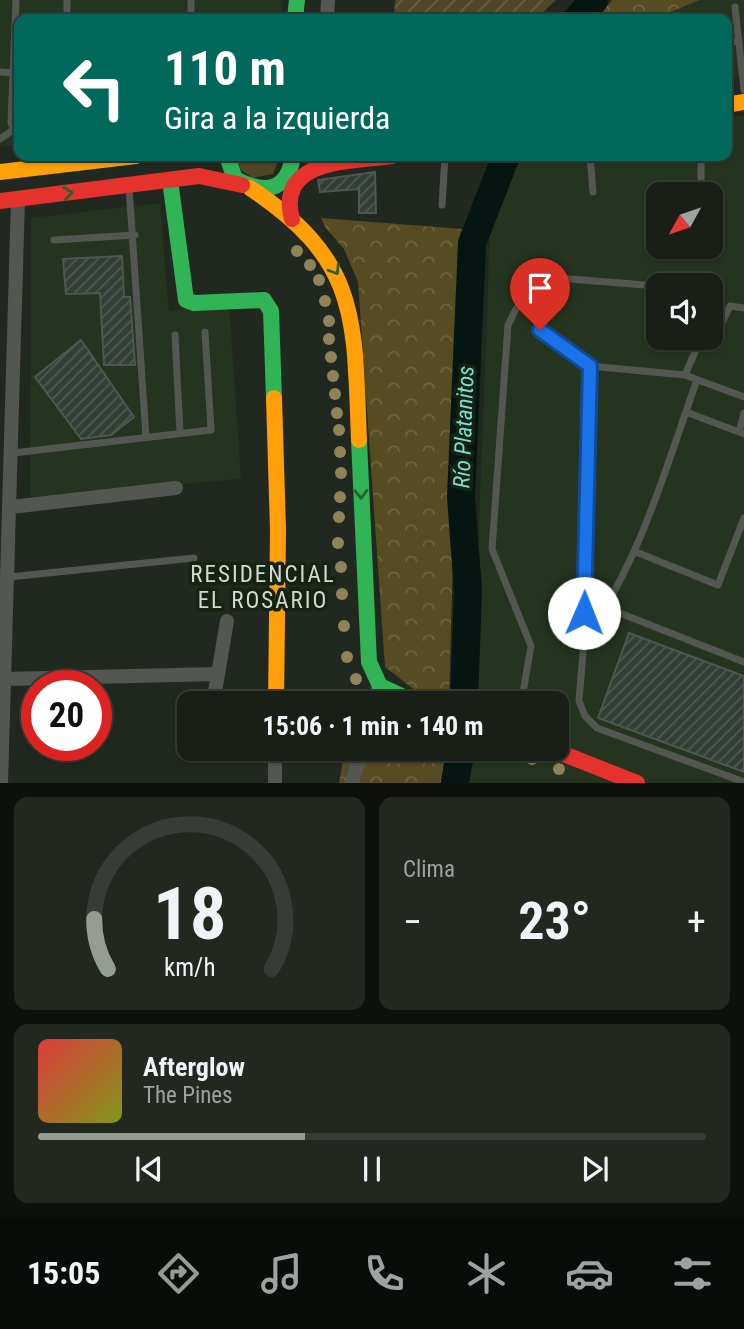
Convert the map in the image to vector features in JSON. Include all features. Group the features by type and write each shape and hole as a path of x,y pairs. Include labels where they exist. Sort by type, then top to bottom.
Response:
{"main road":[{"path":"0,172 94,161"},
{"path":"228,161 230,171 246,186 292,219 320,246 341,279 352,317 366,648 371,676 379,687 388,691"},
{"path":"0,201 199,176 266,189 281,183 292,167 293,161"},
{"path":"292,219 289,194 303,173 310,169 360,161"},
{"path":"170,180 186,300 194,303 264,300 271,311 278,530 276,691"},
{"path":"569,758 610,778 637,783"}],"street":[{"path":"1,783 5,679 4,606 9,577 13,453 18,199"},
{"path":"11,507 176,488"},
{"path":"215,691 227,621"},
{"path":"5,679 218,674"},
{"path":"377,691 379,687"},
{"path":"275,761 275,783"},
{"path":"352,783 357,761"}],"lane":[{"path":"735,7 744,90"},
{"path":"732,42 739,41"},
{"path":"0,72 14,72 13,130 0,139"},
{"path":"53,161 60,165"},
{"path":"442,205 445,161"},
{"path":"590,161 593,192"},
{"path":"701,161 701,182"},
{"path":"129,185 135,235 146,438"},
{"path":"54,240 135,235"},
{"path":"524,691 531,646 492,549 508,325 516,309 557,278 646,285"},
{"path":"723,320 730,306 744,308"},
{"path":"540,330 590,366 685,375 744,397"},
{"path":"13,453 211,430 205,332"},
{"path":"175,335 180,433"},
{"path":"685,375 695,350"},
{"path":"590,366 584,640 579,701 585,716 597,729 744,782"},
{"path":"584,640 607,608 636,552 697,380"},
{"path":"685,412 741,433 744,413"},
{"path":"636,552 718,585 744,518"},
{"path":"9,577 194,558"},
{"path":"607,608 744,662"}],"shaded area":[{"path":"0,0 283,0 282,14 14,14 14,146 0,147"},
{"path":"395,0 556,0 541,14 394,14"},
{"path":"700,0 744,0 744,76 732,79 732,14 666,14"},
{"path":"744,115 744,783 464,783 466,761 569,761 569,691 472,691 490,234 483,232 513,161 732,161 732,117"},
{"path":"238,161 278,161 273,174 253,178 241,170"},
{"path":"160,203 169,311 229,301 241,479 30,497 31,218"}],"green space":[{"path":"612,0 700,0 666,14 601,14"},
{"path":"321,218 462,229 449,691 416,691 385,667 358,282 344,249 325,227"},
{"path":"343,761 444,761 441,783 339,783"}],"building":[{"path":"375,172 376,213 359,213 359,189 320,192 318,180"},
{"path":"122,256 124,297 130,297 135,365 104,365 100,293 66,294 63,259"},
{"path":"81,340 134,417 111,435 81,439 35,377"},
{"path":"629,633 744,676 744,772 598,718"}],"waterway":[{"name":"Río Platanitos","path":"581,14 594,0"},
{"name":"Río Platanitos","path":"464,691 468,591 461,497 472,243 504,161"},
{"name":"Río Platanitos","path":"455,783 459,761"}],"traffic: fast":[{"path":"296,14 297,0"},
{"path":"229,161 235,179 264,188 279,184 285,178 292,161"},
{"path":"170,180 186,300 194,303 264,300 271,311 274,398"},
{"path":"359,440 369,662 380,686 391,691"}],"traffic: slow":[{"path":"732,104 744,102"},
{"path":"0,172 94,161"},
{"path":"250,188 286,215 313,241 332,268 344,296 351,326 359,440"},
{"path":"274,398 278,530 276,691"}],"traffic: jam":[{"path":"292,219 290,199 295,184 306,174 321,167 348,161"},
{"path":"0,201 199,176 242,185"},
{"path":"569,756 637,783"}],"district":[{"name":"RESIDENCIAL EL ROSARIO","path":"263,587"}],"route":[{"path":"540,330 590,366 584,613"}]}
